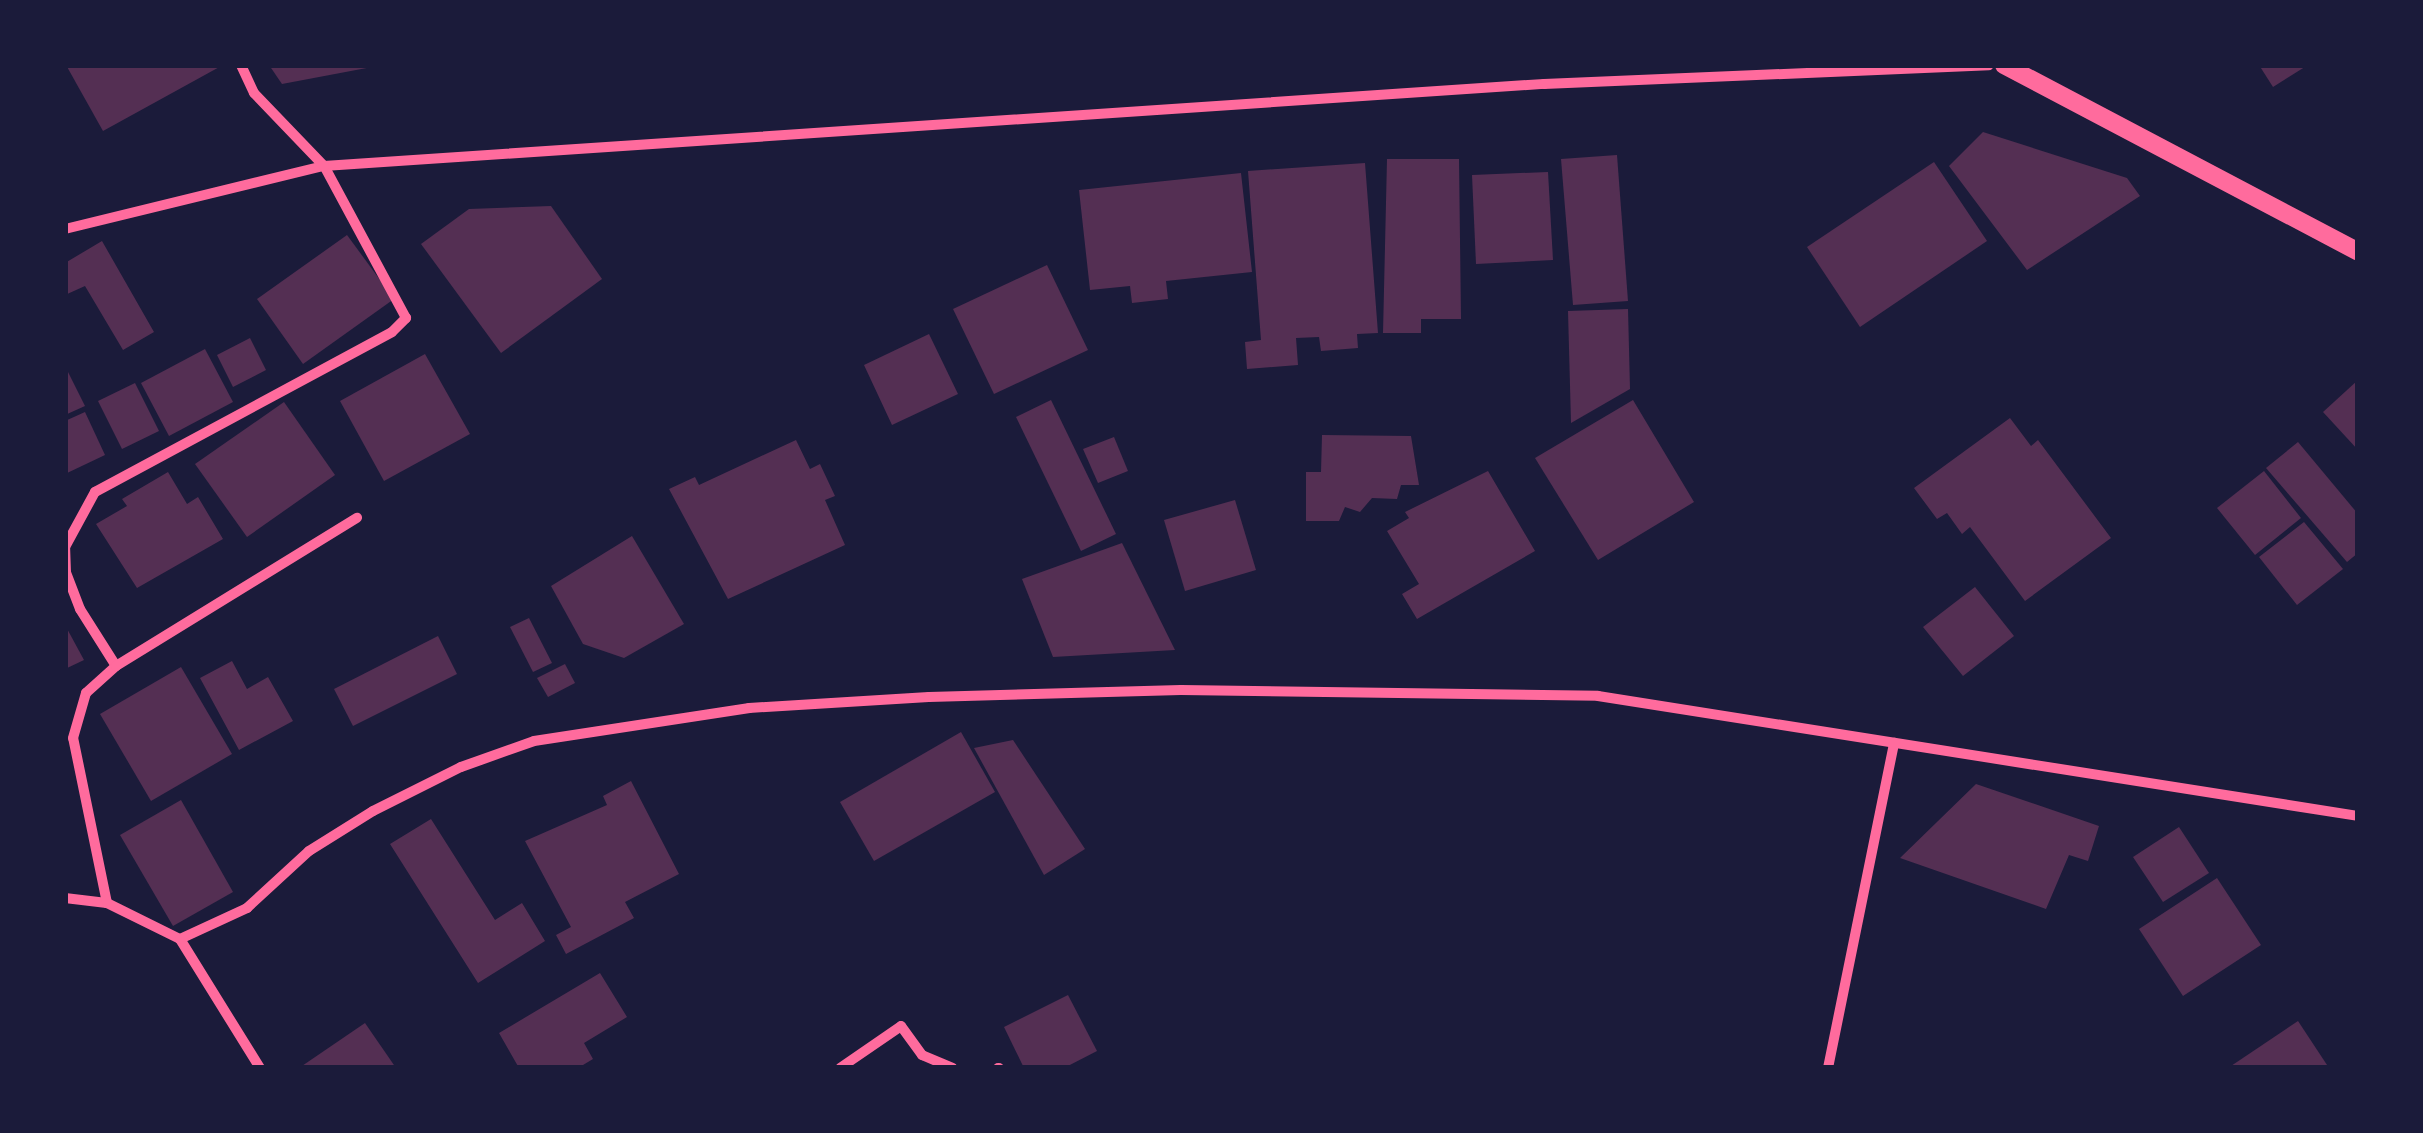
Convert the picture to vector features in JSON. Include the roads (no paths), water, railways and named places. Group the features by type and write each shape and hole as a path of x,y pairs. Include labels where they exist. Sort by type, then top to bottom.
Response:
{"street":[{"path":"116,666 80,610 66,573 65,547 95,492 392,332 406,318 324,166 254,93 241,65"},
{"path":"65,229 324,166 1544,84 1989,65"},
{"path":"2004,65 2358,252"},
{"path":"107,903 74,738 86,693 116,666 357,518"},
{"path":"180,939 247,908 309,851 461,766 534,741 750,708 1182,690 1598,696 2358,816"},
{"path":"1828,1068 1894,743"},
{"path":"65,898 107,903 180,939 260,1068"},
{"path":"840,1068 901,1026 922,1055 952,1068"}]}
